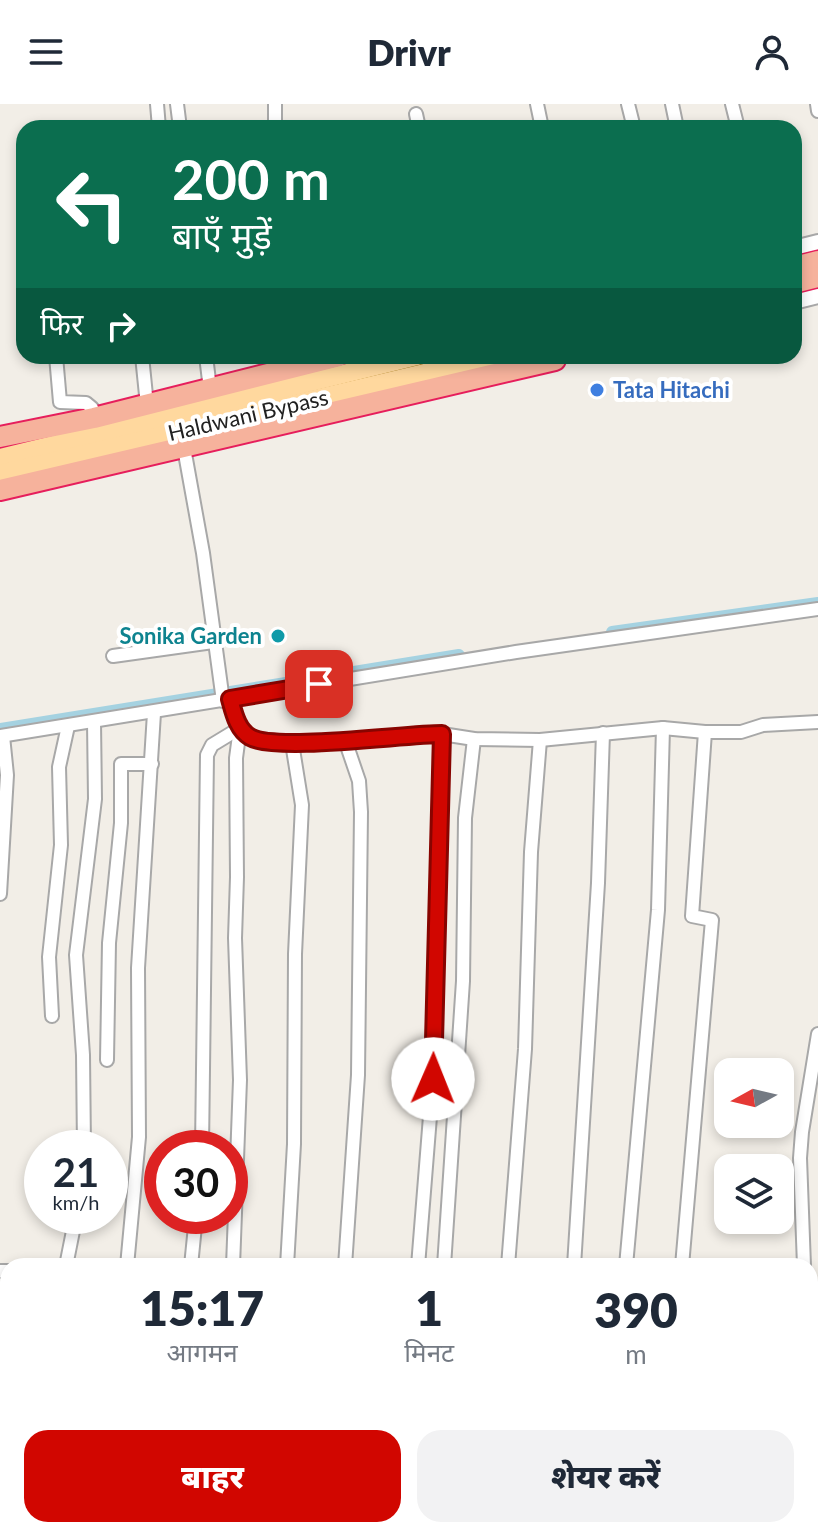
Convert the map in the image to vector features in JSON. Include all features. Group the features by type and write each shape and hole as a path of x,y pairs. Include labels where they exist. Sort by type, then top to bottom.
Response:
{"highway":[{"path":"0,437 147,405 294,364"},
{"path":"0,490 530,364"}],"main road":[{"name":"Haldwani Bypass","path":"0,458 384,364"},
{"name":"Haldwani Bypass","path":"0,474 462,364"}],"street":[{"path":"817,104 818,111"},
{"path":"416,114 417,120"},
{"path":"57,364 60,402 86,403 92,408 94,418"},
{"path":"143,364 147,405"},
{"path":"207,364 210,389"},
{"path":"184,448 224,696 240,728 252,738 292,743 442,734 474,739 540,740 663,728 741,732 763,725 818,722"},
{"path":"0,894 7,775 2,736 154,713 224,696 818,609"},
{"path":"113,656 213,642"},
{"path":"128,1258 139,1137 138,968 154,713"},
{"path":"84,1130 83,1055 76,970 95,799 94,722"},
{"path":"52,1016 49,957 61,845 59,767 68,726"},
{"path":"202,1130 207,755 212,745 240,728"},
{"path":"233,1258 240,1080 235,938 236,758 240,728"},
{"path":"627,1258 658,910 663,728"},
{"path":"683,1258 712,920 692,916 705,732"},
{"path":"575,1258 598,883 603,733"},
{"path":"419,1258 433,1079 442,734"},
{"path":"445,1258 463,981 465,818 474,739"},
{"path":"345,740 359,781 361,812 358,1075 346,1258"},
{"path":"509,1258 525,1049 531,852 540,740"},
{"path":"287,1258 294,1144 295,954 302,805 292,743"},
{"path":"107,1060 109,943 121,823 121,764 152,764"},
{"path":"804,1258 800,1158 818,1034"},
{"path":"68,1258 72,1234"},
{"path":"192,1258 194,1234"}],"waterway":[{"path":"612,632 818,603"},
{"path":"0,729 459,655"}],"place":[{"name":"Tata Hitachi","path":"597,390"},
{"name":"Sonika Garden","path":"278,636"}],"route":[{"path":"319,684 230,699 240,728 252,738 292,743 442,734 433,1079"}]}
